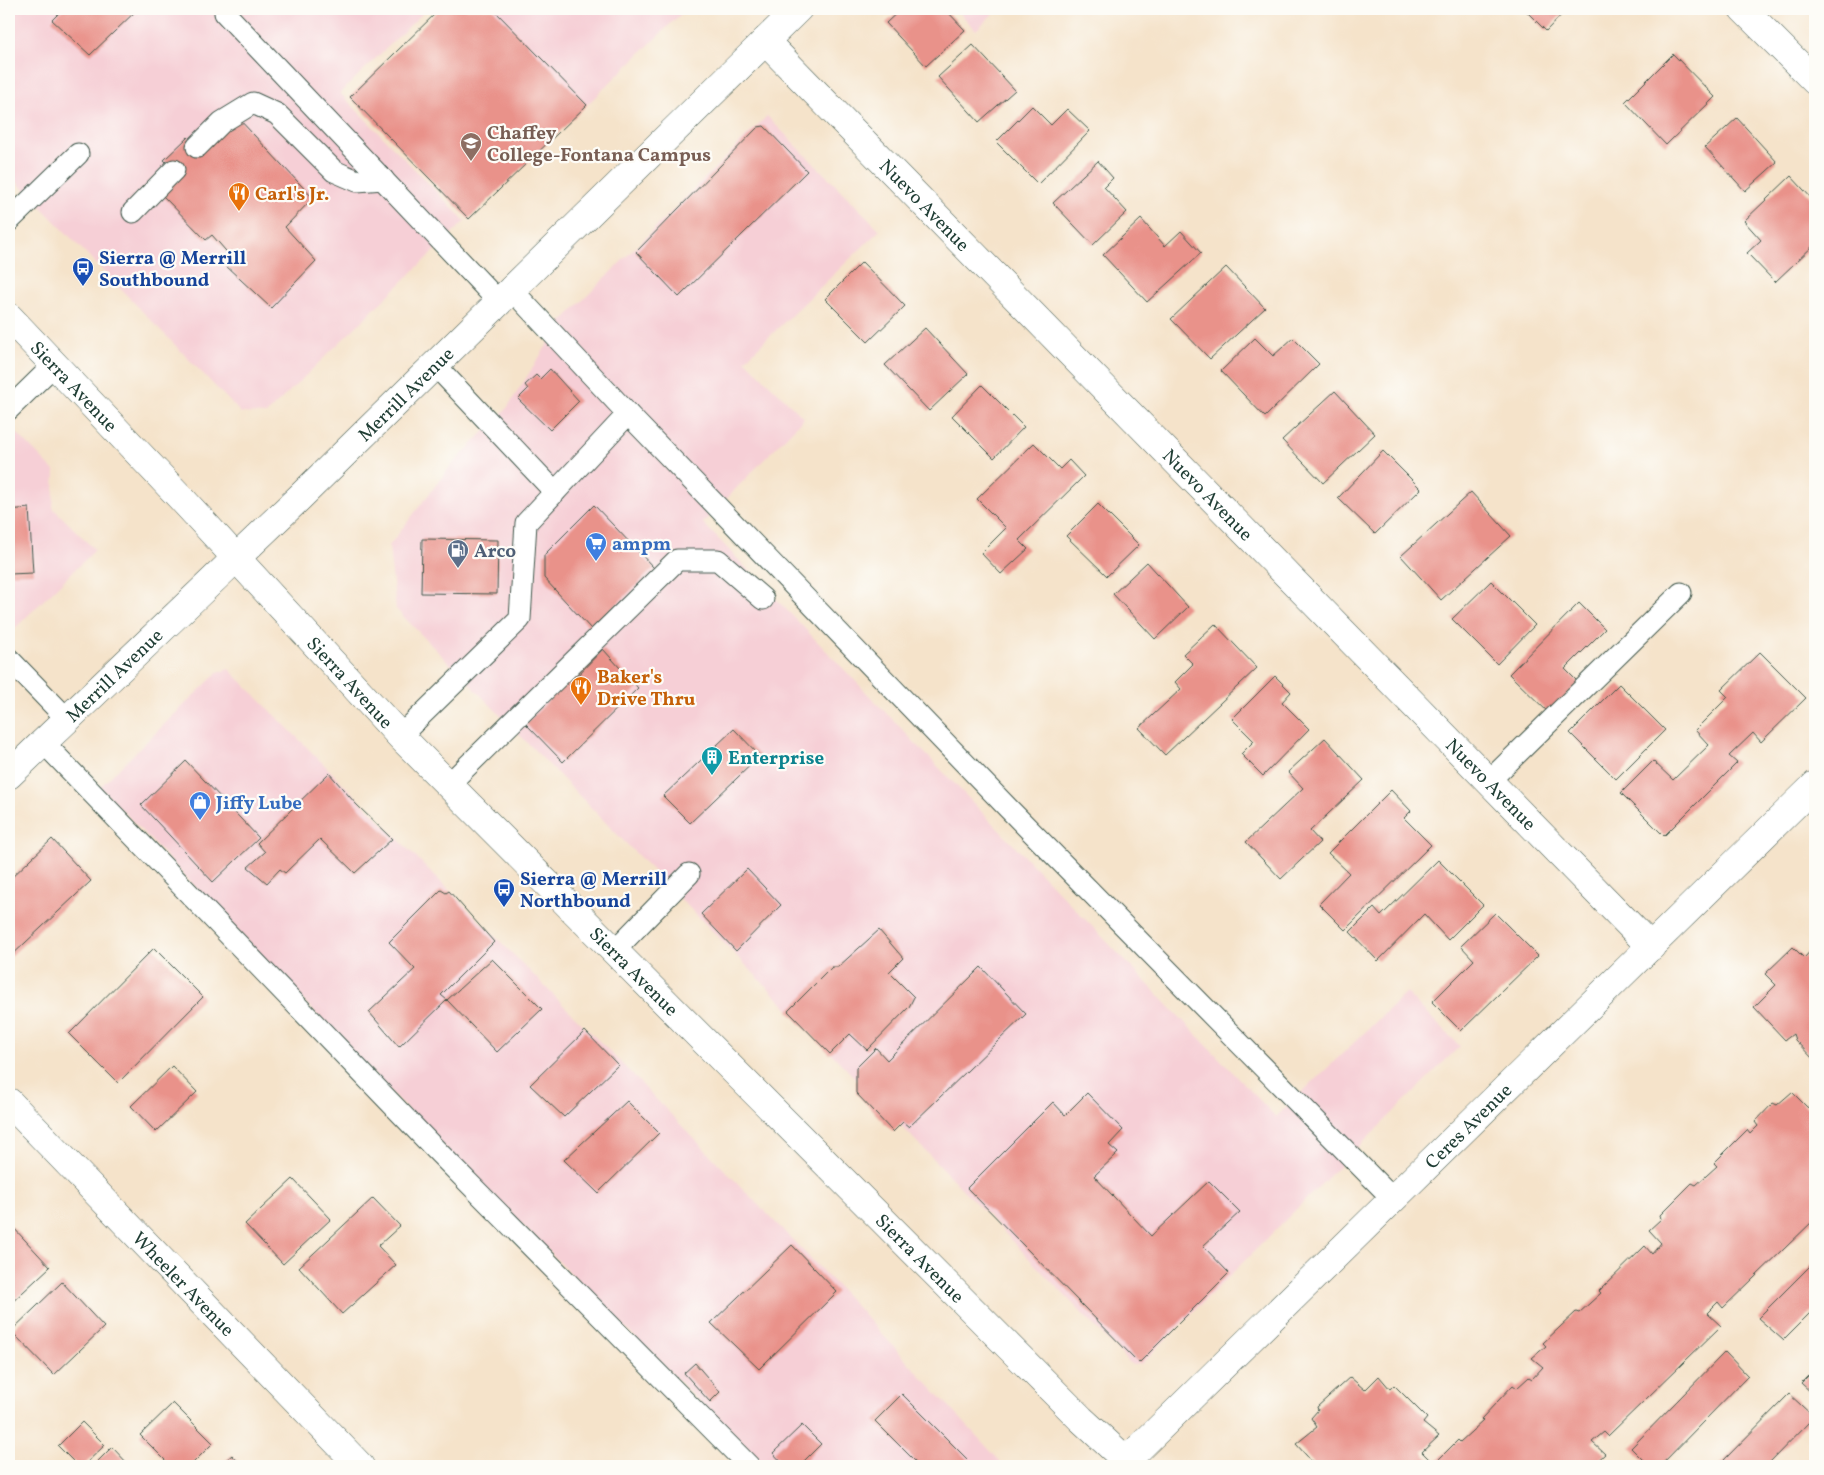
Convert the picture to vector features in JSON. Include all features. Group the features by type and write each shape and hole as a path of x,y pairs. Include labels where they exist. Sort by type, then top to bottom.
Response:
{"street":[{"name":"Merrill Avenue","path":"9,775 236,559 798,9"},
{"path":"1743,9 1815,81"},
{"name":"Nuevo Avenue","path":"765,41 1651,947"},
{"name":"Sierra Avenue","path":"9,318 55,364 400,736 1126,1465"},
{"name":"Ceres Avenue","path":"1126,1465 1393,1199 1815,786"},
{"name":"Wheeler Avenue","path":"9,1102 360,1466"}],"lane":[{"path":"225,13 383,179 628,414 1205,1011 1393,1199"},
{"path":"197,147 222,122 254,104 277,114 334,171 357,181 383,179"},
{"path":"9,221 78,154"},
{"path":"133,212 174,170"},
{"path":"9,409 55,364"},
{"path":"435,365 555,492"},
{"path":"400,736 520,618 526,523 628,414"},
{"path":"448,785 677,560 718,560 763,599"},
{"path":"1489,781 1681,592"},
{"path":"9,659 67,719"},
{"path":"43,742 432,1146 749,1466"},
{"path":"614,951 690,874"}],"shaded area":[{"path":"9,9 427,9 340,93 465,221 266,414 241,413 9,174"},
{"name":"Chaffey College-Fontana Campus","path":"440,9 686,9 469,219 350,97"},
{"path":"956,9 998,9 976,30"},
{"path":"767,116 880,230 745,360 804,418 703,523 1276,1117 1406,993 1460,1046 1141,1364 1132,1365 774,994 396,609 389,546 449,468 507,408 563,320"},
{"path":"9,425 55,472 53,508 95,550 9,634"},
{"path":"229,669 622,1064 841,1290 999,1460 1001,1466 764,1466 425,1128 100,787 217,673"}],"building":[{"path":"63,9 138,9 90,55 52,20"},
{"name":"Chaffey College-Fontana Campus","path":"440,9 493,9 587,105 469,219 350,97"},
{"path":"901,9 945,9 965,30 926,66 886,23"},
{"path":"1524,9 1567,9 1546,31"},
{"path":"973,45 1015,90 979,122 938,77"},
{"path":"1673,54 1715,97 1666,145 1625,102"},
{"path":"1032,106 1051,125 1067,109 1090,131 1038,184 996,142"},
{"name":"Carl's Jr.","path":"238,118 313,198 285,227 316,261 271,308 225,265 232,258 212,235 206,240 161,194 178,174 164,160 188,137 197,147"},
{"path":"1737,118 1777,162 1745,191 1705,147"},
{"path":"764,126 807,171 679,297 636,252 758,127"},
{"path":"1098,161 1113,178 1104,187 1127,212 1093,245 1053,203"},
{"path":"1791,176 1815,202 1815,244 1775,282 1747,253 1761,240 1744,221"},
{"path":"1141,219 1165,246 1181,231 1201,253 1147,302 1103,255"},
{"path":"862,262 905,306 868,342 825,299"},
{"path":"1226,267 1265,308 1210,359 1171,319"},
{"path":"925,328 968,374 929,411 885,365"},
{"path":"1255,338 1273,356 1293,338 1319,364 1265,417 1221,371"},
{"path":"550,369 579,401 550,430 518,399 528,389 525,385 536,375 540,379"},
{"path":"982,385 1024,427 994,458 952,416"},
{"path":"1335,391 1375,434 1323,483 1282,440"},
{"path":"1034,443 1060,469 1069,460 1084,476 1019,540 1028,549 1001,574 981,553 1006,528 977,499"},
{"path":"1383,451 1421,489 1375,534 1338,498"},
{"path":"1471,492 1511,536 1441,600 1401,556"},
{"path":"1098,504 1139,545 1107,576 1066,536"},
{"name":"ampm","path":"594,505 654,568 591,629 544,578 544,555"},
{"path":"29,508 33,573 9,574 9,510"},
{"path":"422,539 498,540 497,594 421,593"},
{"path":"1147,562 1188,607 1155,639 1113,594"},
{"path":"1491,581 1535,625 1497,664 1452,619"},
{"path":"1579,603 1605,629 1565,669 1582,686 1552,716 1509,674"},
{"path":"1215,624 1257,668 1165,755 1139,728 1181,689 1175,682 1193,664 1183,654"},
{"name":"Baker's Drive Thru","path":"603,649 638,688 563,762 526,724 571,677 574,679"},
{"path":"1760,652 1806,698 1761,742 1753,733 1729,756 1737,763 1664,836 1621,793 1653,761 1673,780 1709,745 1695,730 1728,697 1721,690"},
{"path":"1275,676 1291,692 1282,702 1309,729 1263,776 1241,754 1254,741 1232,719"},
{"path":"1619,684 1665,730 1616,779 1570,733"},
{"name":"Enterprise","path":"734,729 760,756 690,823 663,796"},
{"path":"1325,738 1364,780 1310,831 1320,842 1281,879 1246,842 1303,788 1288,772"},
{"name":"Jiffy Lube","path":"186,761 259,838 213,882 141,805"},
{"path":"329,773 356,804 392,839 355,873 320,839 285,873 280,869 267,883 248,867 265,852 257,843"},
{"path":"1391,790 1411,811 1404,818 1431,845 1345,930 1319,904 1349,873 1328,853"},
{"path":"52,839 91,881 9,958 9,880"},
{"path":"1438,860 1483,905 1448,940 1424,914 1378,961 1350,932 1374,908 1381,916"},
{"path":"747,869 781,905 736,951 701,914"},
{"path":"441,890 446,893 449,891 494,942 441,995 447,1000 399,1047 369,1012 415,969 389,942"},
{"path":"1495,913 1538,956 1461,1031 1432,1002 1474,960 1461,946"},
{"path":"879,930 903,958 889,972 914,997 909,1007 867,1050 850,1034 830,1054 788,1011 832,967 838,967"},
{"path":"1815,946 1815,1061 1795,1040 1793,1034 1785,1040 1754,1007 1776,985 1765,974 1793,947 1804,958"},
{"path":"154,948 203,997 118,1083 69,1034"},
{"path":"492,959 542,1009 497,1052 447,1000"},
{"path":"981,967 1026,1014 909,1127 903,1122 893,1132 856,1093 856,1068 876,1048 887,1060"},
{"path":"585,1031 618,1065 564,1117 530,1085"},
{"path":"172,1066 197,1092 156,1132 131,1106"},
{"path":"1792,1092 1808,1108 1815,1100 1815,1219 1723,1308 1718,1302 1707,1313 1721,1326 1608,1436 1604,1432 1592,1442 1605,1454 1592,1466 1316,1466 1296,1444 1317,1427 1311,1418 1318,1410 1317,1407 1350,1377 1365,1390 1379,1376 1390,1389 1394,1385 1427,1418 1423,1423 1439,1436 1422,1452 1434,1464 1458,1440 1460,1442 1483,1421 1481,1419 1513,1385 1517,1388 1529,1377 1532,1379 1543,1367 1532,1358 1546,1346 1543,1343 1576,1312 1579,1313 1601,1293 1599,1291 1645,1246 1652,1254 1661,1243 1649,1230 1661,1219 1660,1215 1692,1183 1696,1185 1717,1166 1714,1163 1747,1130 1750,1134 1758,1126 1755,1122 1773,1103 1777,1105"},
{"path":"1087,1093 1123,1130 1109,1145 1118,1153 1094,1176 1151,1236 1209,1181 1240,1212 1203,1246 1229,1273 1139,1363 967,1188 1053,1102 1065,1115"},
{"path":"627,1101 659,1133 598,1193 564,1160"},
{"path":"293,1179 331,1219 283,1264 245,1224"},
{"path":"373,1198 400,1226 378,1246 396,1265 342,1314 299,1267"},
{"path":"12,1226 50,1267 9,1305 9,1229"},
{"path":"792,1245 837,1292 759,1369 711,1323"},
{"path":"1813,1263 1815,1266 1815,1308 1783,1340 1758,1318"},
{"path":"62,1282 104,1327 54,1375 11,1331"},
{"path":"1725,1352 1748,1376 1660,1466 1649,1466 1631,1448"},
{"path":"695,1363 720,1392 710,1402 684,1373"},
{"path":"1815,1369 1815,1396 1801,1383"},
{"path":"902,1394 974,1466 920,1466 875,1421"},
{"path":"1789,1394 1814,1417 1766,1466 1718,1466"},
{"path":"173,1403 213,1443 190,1466 171,1466 140,1435"},
{"path":"82,1422 105,1445 83,1466 78,1466 58,1446"},
{"path":"802,1425 821,1444 799,1466 785,1466 773,1453"},
{"path":"112,1447 130,1466 93,1466"},
{"path":"232,1455 242,1466 219,1466"}],"place":[{"name":"Chaffey College-Fontana Campus","path":"471,162"},
{"name":"Carl's Jr.","path":"239,212"},
{"name":"Sierra @ Merrill Southbound","path":"83,287"},
{"name":"ampm","path":"596,562"},
{"name":"Arco","path":"458,569"},
{"name":"Baker's Drive Thru","path":"581,706"},
{"name":"Enterprise","path":"712,776"},
{"name":"Jiffy Lube","path":"200,821"},
{"name":"Sierra @ Merrill Northbound","path":"504,908"}]}
